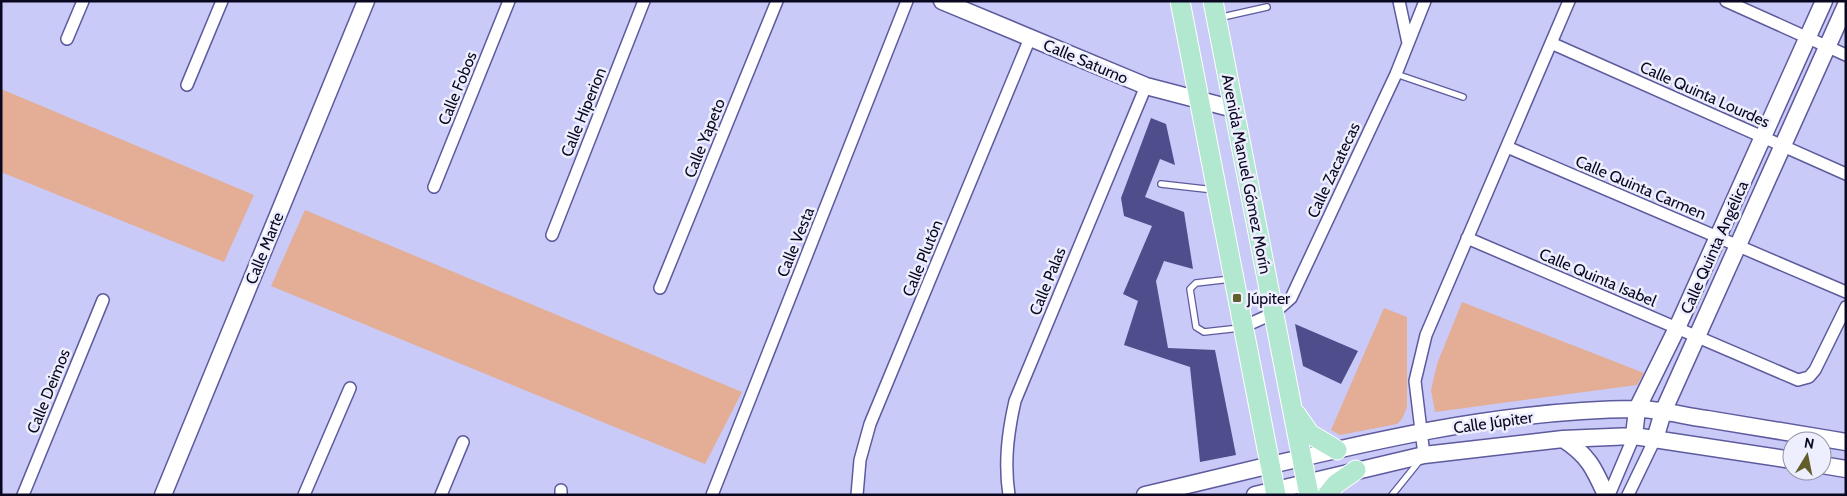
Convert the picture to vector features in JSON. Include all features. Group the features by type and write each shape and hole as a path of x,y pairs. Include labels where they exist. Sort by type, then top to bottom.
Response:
{"main road":[{"name":"Avenida Manuel Gómez Morín","path":"1180,1 1275,492"},
{"name":"Avenida Manuel Gómez Morín","path":"1215,10 1308,488"},
{"path":"1292,406 1310,434 1337,450"},
{"path":"1327,495 1336,484 1356,470"}],"street":[{"path":"67,39 82,1"},
{"path":"187,85 222,1"},
{"name":"Calle Marte","path":"163,495 366,1"},
{"name":"Calle Fobos","path":"434,187 509,1"},
{"name":"Calle Hiperion","path":"552,235 644,1"},
{"name":"Calle Yapeto","path":"660,288 777,1"},
{"name":"Calle Vesta","path":"712,495 907,1"},
{"name":"Calle Saturno","path":"942,1 1146,86 1200,102 1234,109"},
{"path":"1399,1 1408,43"},
{"name":"Calle Zacatecas","path":"1243,327 1274,313 1291,298 1396,74 1425,1"},
{"path":"1424,455 1415,381 1419,360 1437,306 1569,1"},
{"path":"1726,1 1846,55"},
{"name":"Calle Quinta Angélica","path":"1608,495 1634,436 1637,409 1677,328 1824,1"},
{"name":"Calle Quinta Angélica","path":"1628,495 1656,439 1663,412 1846,5"},
{"name":"Calle Plutón","path":"858,495 860,460 870,424 1030,38"},
{"name":"Calle Quinta Lourdes","path":"1551,43 1846,174"},
{"name":"Calle Palas","path":"1009,495 1006,454 1008,430 1015,401 1146,86"},
{"name":"Calle Quinta Carmen","path":"1507,147 1846,292"},
{"name":"Calle Quinta Isabel","path":"1468,238 1798,380 1804,379 1815,370 1846,307"},
{"name":"Calle Deimos","path":"23,495 103,300"},
{"path":"304,495 350,388"},
{"name":"Calle Júpiter","path":"1145,495 1168,492 1302,458 1422,433 1493,420 1560,413 1637,409 1846,442"},
{"name":"Calle Júpiter","path":"1255,495 1308,488 1356,470 1424,455 1563,439 1634,436 1782,458"},
{"path":"1563,439 1580,450 1590,460 1608,495"},
{"path":"441,495 463,442"},
{"path":"1832,467 1846,469"}],"lane":[{"path":"1215,10 1267,7"},
{"path":"1396,74 1464,97"},
{"path":"1161,184 1217,190"},
{"path":"1234,278 1196,283 1192,286 1190,289 1196,327 1204,332 1243,327"},
{"path":"1392,495 1424,455"}],"shaded area":[{"path":"1,89 254,195 224,262 1,172"},
{"path":"305,210 742,392 705,464 271,286"},
{"path":"1462,302 1644,373 1637,385 1435,412 1431,390 1437,364"},
{"path":"1384,308 1407,317 1407,407 1402,419 1397,424 1340,435 1331,430"}],"building":[{"path":"1151,118 1166,124 1175,165 1160,159 1145,197 1184,212 1193,269 1164,261 1156,281 1168,348 1215,350 1236,455 1200,462 1190,367 1124,345 1138,301 1123,294 1152,226 1124,216 1121,198"},
{"path":"1295,324 1358,351 1341,384 1303,366"}],"place":[{"name":"Júpiter","path":"1237,298"}]}
